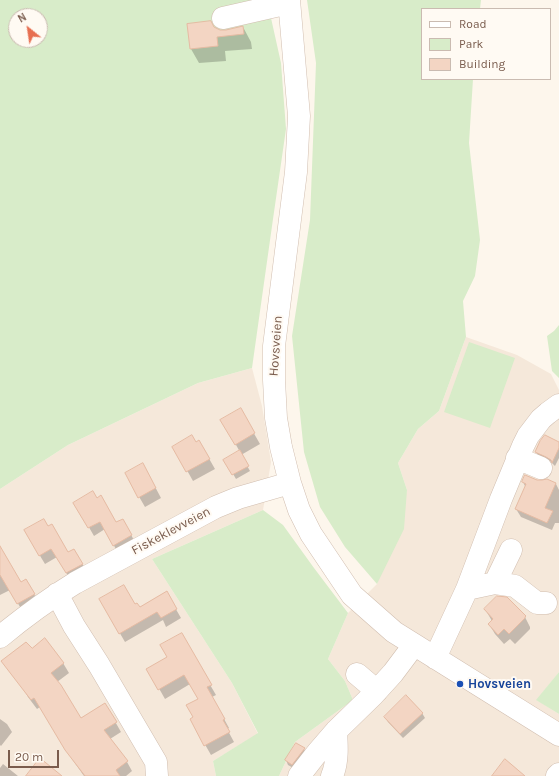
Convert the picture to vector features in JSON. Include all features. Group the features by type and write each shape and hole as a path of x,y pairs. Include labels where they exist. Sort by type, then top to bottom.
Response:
{"street":[{"path":"223,18 289,2"},
{"name":"Hovsveien","path":"289,2 299,116 294,188 274,346 274,380 276,418 281,447 290,483 299,510 311,534 352,595 394,632 559,735"},
{"path":"435,658 467,589 517,458 528,436 541,419 559,405"},
{"path":"517,458 541,468"},
{"name":"Fiskeklevveien","path":"0,637 57,594 75,583 216,507 238,498 290,483"},
{"path":"495,583 511,550"},
{"path":"467,589 495,583 515,586 537,603 546,603"},
{"path":"57,594 74,626 99,665 156,762 157,776"},
{"path":"299,776 336,731 377,691 393,673 414,645"},
{"path":"357,674 377,691"},
{"path":"332,776 337,751 336,731"}],"shaded area":[{"path":"466,337 517,355 551,374 559,390 559,672 537,700 559,714 559,776 279,776 295,742 353,700 345,681 328,659 348,613 377,584 407,490 398,463 418,429 439,411"},
{"path":"252,368 262,406 271,462 263,510 152,559 232,683 258,734 213,761 216,776 0,776 0,489 68,445 198,383"}],"green space":[{"path":"0,0 267,0 281,63 286,129 252,368 198,383 68,445 0,489"},
{"path":"307,0 481,0 480,8 421,8 421,80 473,80 469,143 480,240 475,276 463,301 466,337 439,411 418,429 398,463 407,490 404,529 377,584 345,547 320,507 304,452 292,336 310,220 316,63"},
{"path":"559,325 559,378 552,371 547,336"},
{"path":"469,342 515,358 490,428 444,412"},
{"path":"263,510 283,525 348,613 328,659 345,681 353,700 295,742 279,776 216,776 213,761 258,733 232,683 152,559"},
{"path":"559,672 559,714 536,700"}],"building":[{"path":"211,21 214,27 220,30 243,26 244,34 217,37 218,46 190,49 187,24"},
{"path":"241,408 255,433 235,445 220,420"},
{"path":"192,435 196,442 199,440 210,459 186,472 172,447"},
{"path":"545,435 559,442 559,448 552,463 551,460 535,452 540,441"},
{"path":"240,450 249,466 232,475 223,460"},
{"path":"143,463 156,488 138,498 125,473"},
{"path":"525,475 537,480 547,479 556,483 545,508 553,511 547,523 515,509 526,484 522,482"},
{"path":"93,491 97,498 101,495 116,522 123,519 132,535 113,546 100,522 88,528 73,503"},
{"path":"44,519 48,526 52,524 68,552 74,549 83,564 66,573 51,549 39,556 24,530"},
{"path":"0,546 21,582 26,579 35,594 17,604 0,575"},
{"path":"124,585 135,604 137,603 140,607 167,591 177,609 161,618 157,612 119,634 99,599"},
{"path":"497,596 507,597 526,616 509,634 504,629 498,635 488,624 493,619 484,609"},
{"path":"182,633 212,685 207,687 225,719 223,720 230,732 204,746 190,719 193,717 186,705 198,699 184,675 158,690 146,669 167,657 160,645"},
{"path":"45,638 64,663 51,673 61,685 81,718 105,703 117,722 104,730 128,761 116,770 120,776 85,776 65,750 34,698 31,700 1,661 26,642 32,648"},
{"path":"406,695 423,713 400,734 384,717"},
{"path":"296,743 305,748 292,765 285,760"},
{"path":"40,758 62,776 26,776"},
{"path":"505,759 525,776 492,776"}],"place":[{"name":"Hovsveien","path":"460,684"}]}
